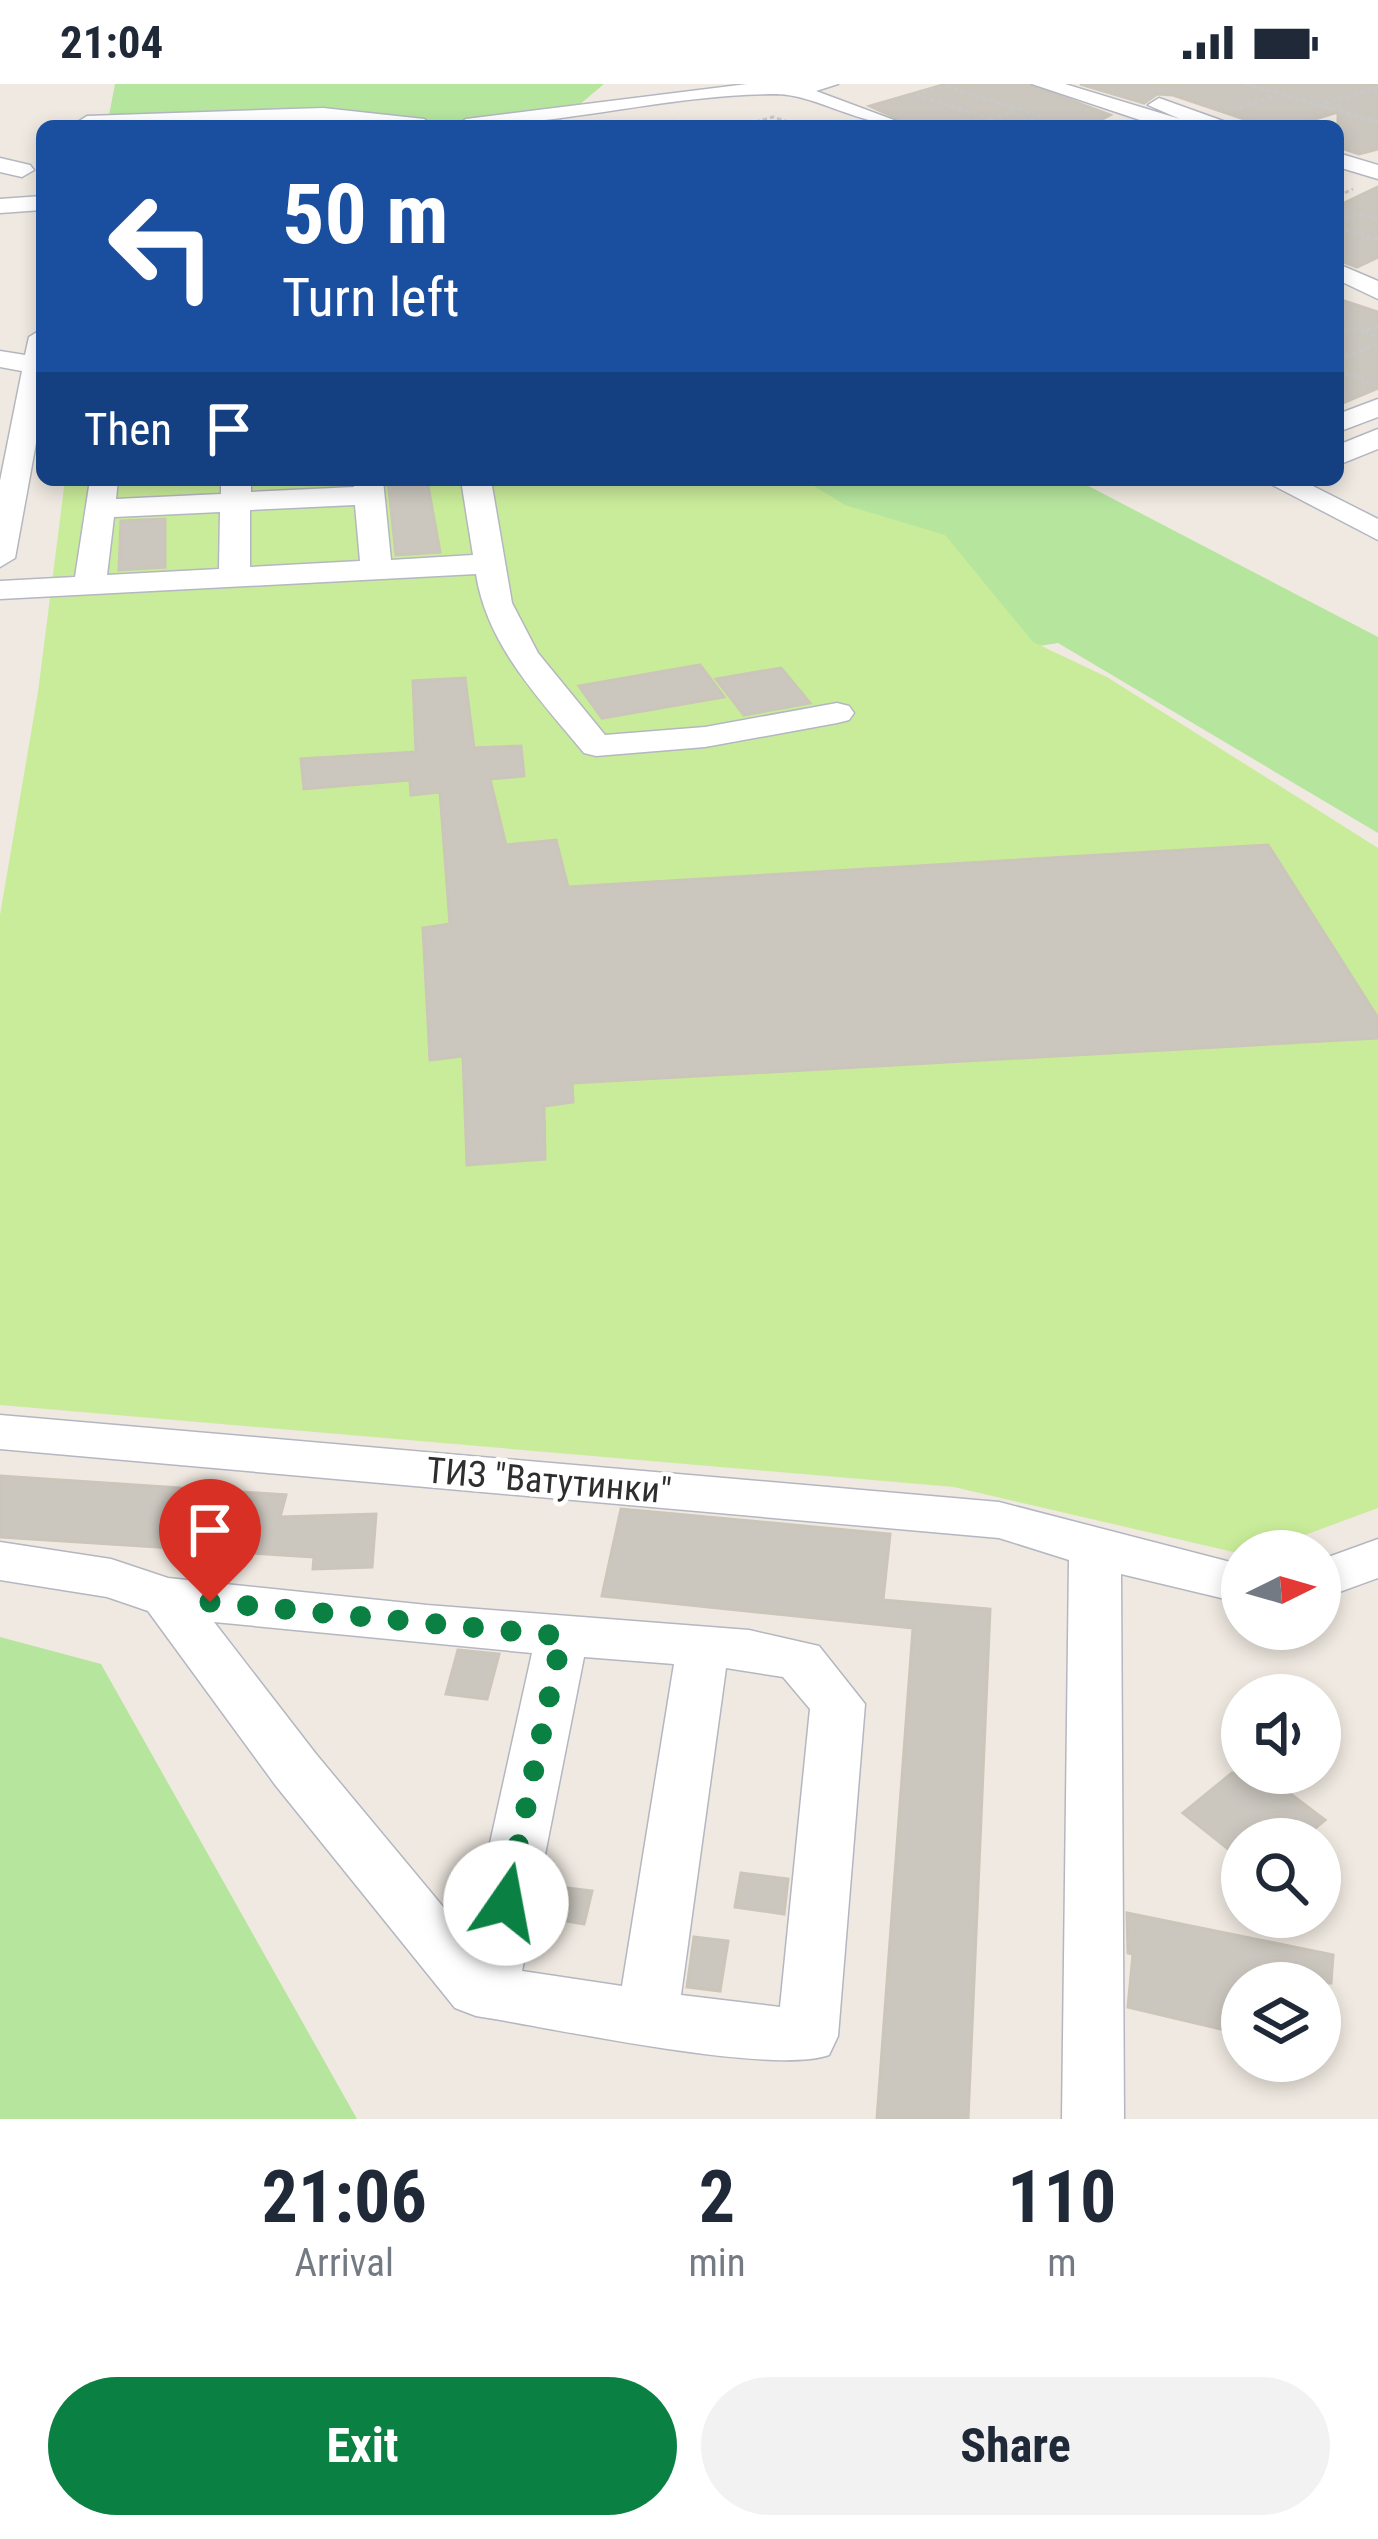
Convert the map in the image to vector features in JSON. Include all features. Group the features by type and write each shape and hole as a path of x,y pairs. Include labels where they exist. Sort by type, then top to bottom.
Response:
{"street":[{"path":"511,120 721,92 827,84"},
{"path":"1042,84 1159,120"},
{"path":"1089,84 1206,120"},
{"path":"784,88 881,120"},
{"path":"643,120 753,90"},
{"path":"89,118 323,115 369,120"},
{"path":"1134,120 1147,116"},
{"path":"0,206 36,203"},
{"path":"1344,272 1378,278"},
{"path":"1344,274 1378,291"},
{"path":"0,359 36,356"},
{"path":"0,558 36,376"},
{"path":"1344,421 1378,407"},
{"path":"1344,453 1378,438"},
{"path":"477,486 496,603 524,656 596,746 705,737 837,713"},
{"path":"1293,486 1378,530"},
{"path":"90,584 102,494 369,488 377,572"},
{"path":"234,579 236,491"},
{"path":"0,590 488,564"},
{"name":"ТИЗ \"Ватутинки\"","path":"0,1432 999,1520 1095,1550 1221,1578"},
{"path":"1093,2119 1095,1550"},
{"path":"1341,1572 1378,1558"},
{"path":"0,1561 111,1578 166,1597 703,1646 800,1660 838,1703 807,2036 476,1990 296,1770 166,1597"},
{"path":"488,1991 562,1636"},
{"path":"648,2016 703,1646"}],"path":[{"path":"1245,84 1378,122"},
{"path":"914,85 928,90"},
{"path":"993,120 914,94 949,87 1040,116 1031,120"},
{"path":"1313,107 1378,87"},
{"path":"989,119 1021,110"},
{"path":"1344,210 1378,219"},
{"path":"1344,221 1357,213"},
{"path":"1344,227 1378,239"},
{"path":"1364,332 1378,326"},
{"path":"1344,329 1378,340"},
{"path":"1344,357 1378,340"},
{"path":"1344,372 1378,384"}],"green space":[{"path":"115,84 604,84 561,120 108,120"},
{"path":"64,486 814,486 845,505 945,535 1033,642 1107,677 1378,848 1378,1508 1319,1530 1221,1530 1221,1549 954,1487 0,1405 0,915 38,692"},
{"path":"749,486 1089,486 1378,637 1378,833 1058,643 868,674"},
{"path":"0,1637 101,1664 357,2119 0,2119"}],"building":[{"path":"946,84 1028,84 1110,115 1100,120 901,120 870,106"},
{"path":"1080,84 1378,84 1378,149 1359,154 1344,149 1344,120 1338,120 1338,112 1312,120 1247,120 1173,95 1157,94 1144,103"},
{"path":"1378,187 1378,257 1357,267 1344,262 1344,203"},
{"path":"1344,301 1378,312 1378,388 1344,402"},
{"path":"389,486 428,486 440,552 396,555"},
{"path":"165,519 165,567 119,570 121,521"},
{"path":"700,665 724,697 602,718 579,686"},
{"path":"781,668 810,703 744,715 716,679"},
{"path":"465,678 474,748 521,746 524,776 490,779 506,845 556,840 568,887 1268,845 1378,1018 1378,1038 572,1083 573,1102 544,1106 545,1159 467,1165 463,1056 430,1060 423,928 450,924 440,792 411,795 410,780 304,789 301,759 416,752 413,681"},
{"path":"0,1476 286,1495 280,1517 376,1514 372,1567 313,1569 314,1557 0,1537"},
{"path":"621,1509 890,1534 883,1600 990,1609 968,2119 877,2119 913,1628 602,1596"},
{"path":"458,1650 499,1654 487,1699 446,1694"},
{"path":"1221,1782 1221,1794 1291,1794 1322,1818 1221,1818 1221,1843 1183,1813"},
{"path":"741,1873 788,1879 784,1914 735,1907"},
{"path":"551,1886 592,1891 584,1924 543,1917"},
{"path":"1127,1913 1221,1932 1221,1938 1250,1938 1333,1955 1332,1962 1221,1962 1221,2029 1128,2007 1133,1954 1128,1953"},
{"path":"694,1937 728,1941 720,1991 687,1987"}],"route":[{"path":"210,1602 562,1636 506,1903"}]}
